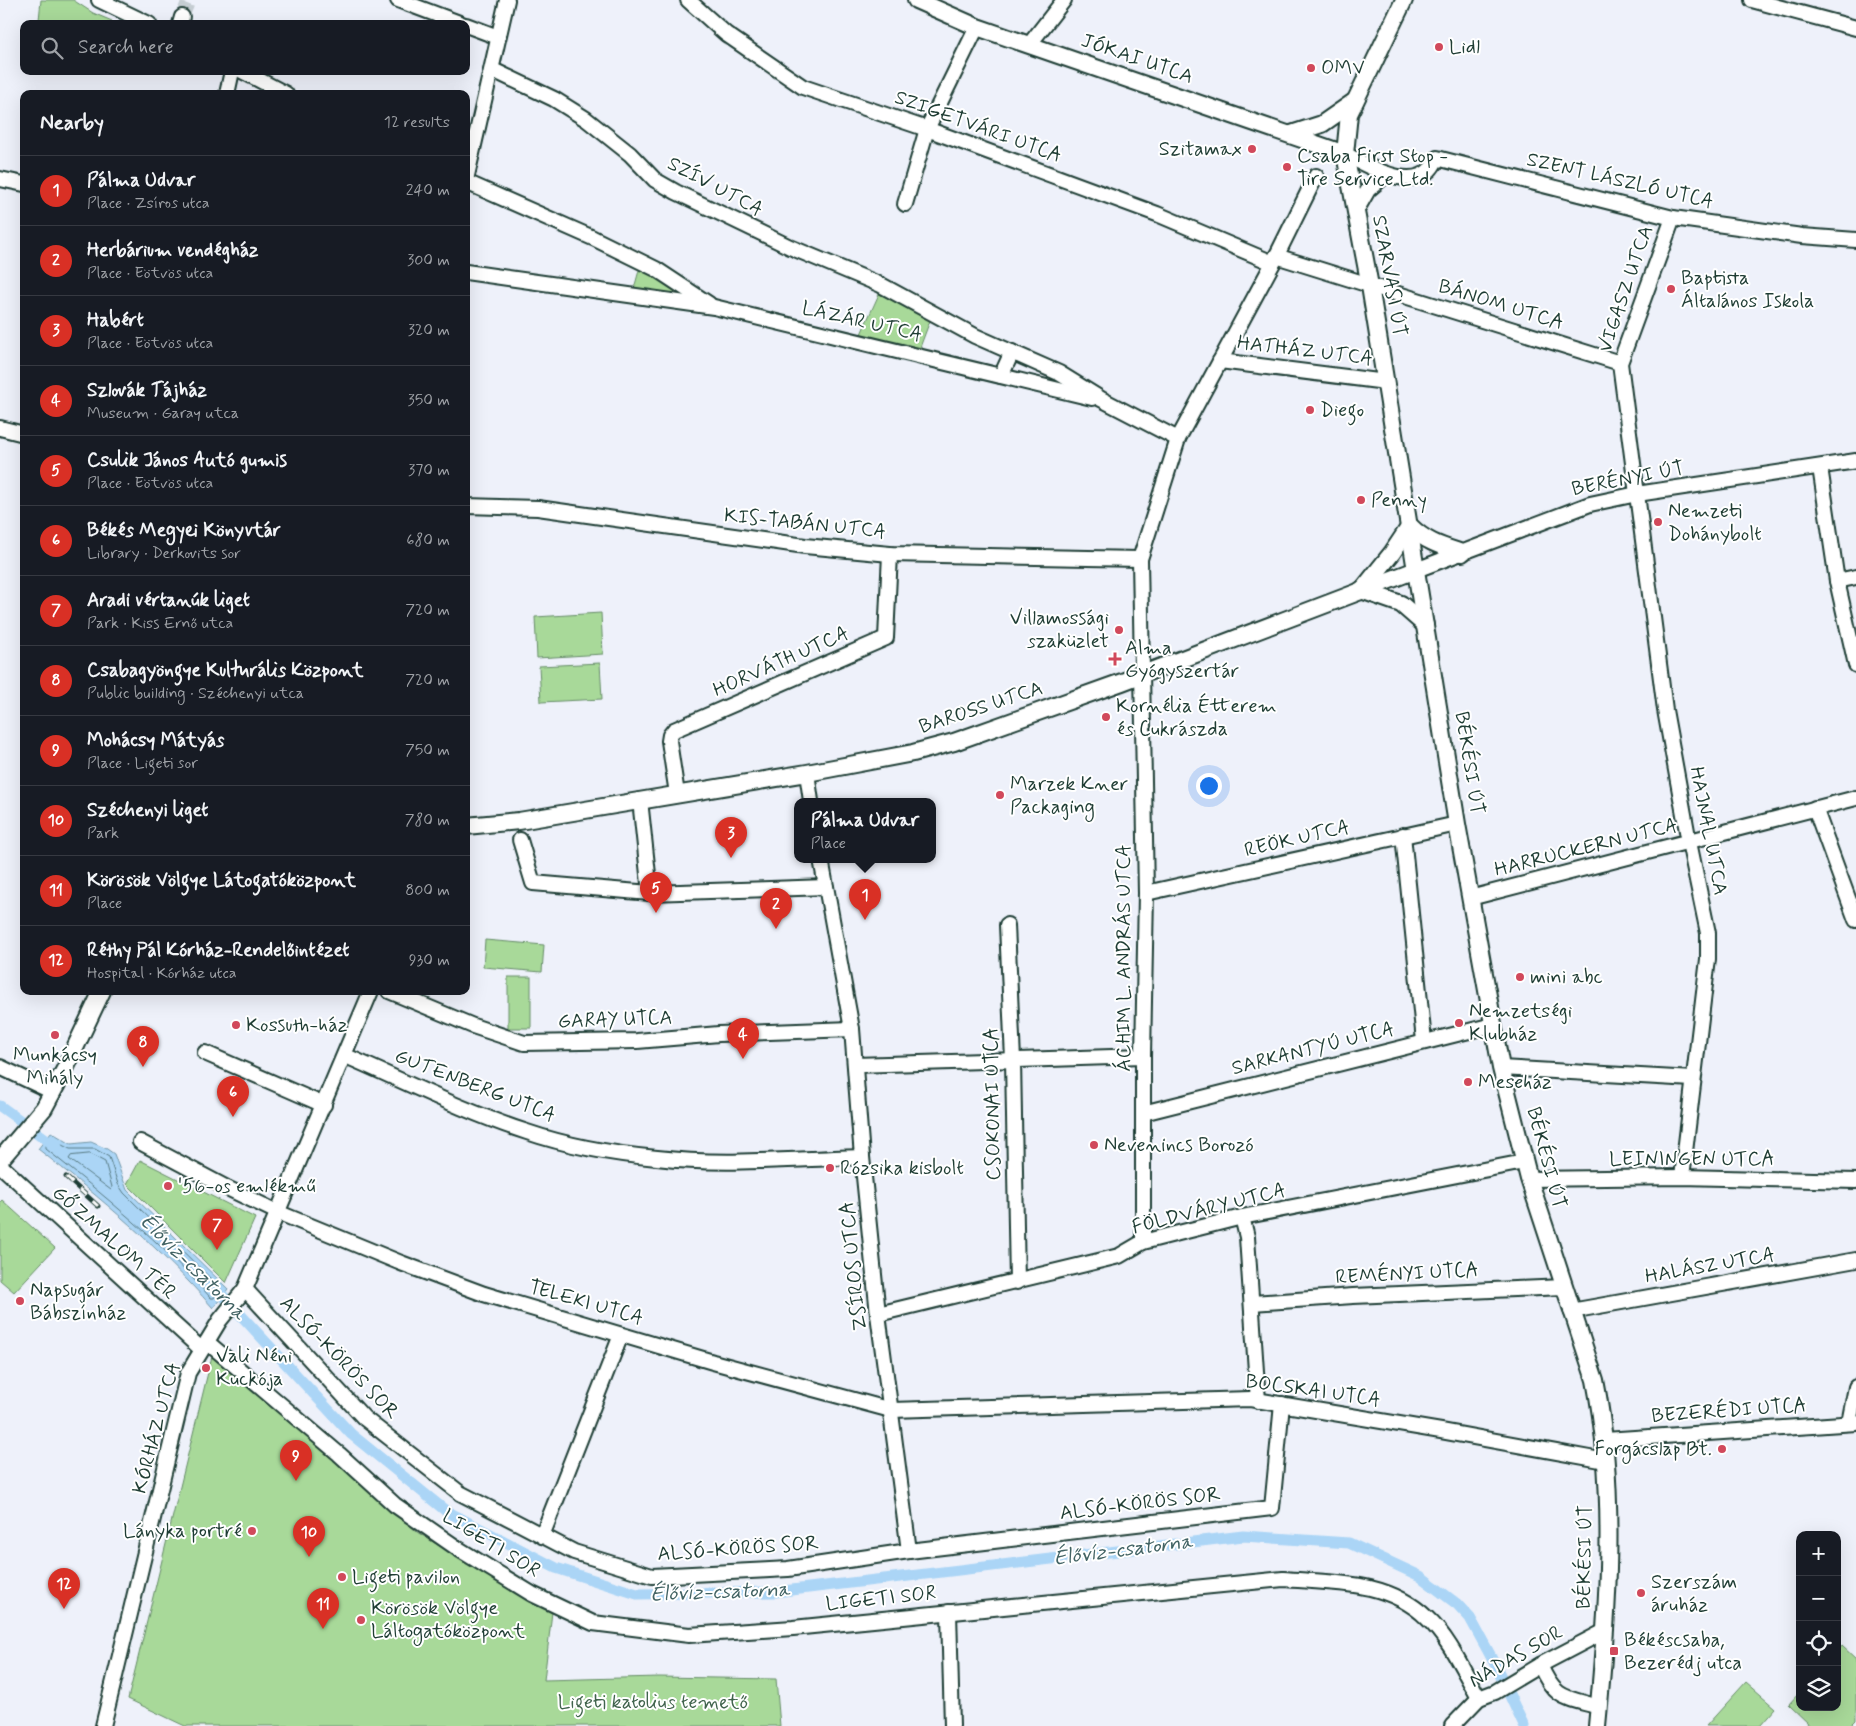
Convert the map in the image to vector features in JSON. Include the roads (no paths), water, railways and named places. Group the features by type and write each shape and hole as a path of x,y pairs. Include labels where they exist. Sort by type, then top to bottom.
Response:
{"main road":[{"name":"JÓKAI UTCA","path":"916,0 977,27 1345,154"},
{"name":"SZARVASI ÚT","path":"1404,0 1348,119 1345,154 1370,286 1416,570"},
{"path":"1291,134 1322,124 1355,102"},
{"path":"1425,625 1401,604 1362,590 1392,553 1410,526 1432,544 1462,552"},
{"name":"BAROSS UTCA","path":"470,826 540,817 807,774 913,753 954,742 1141,674 1416,570"},
{"name":"BÉKÉSI ÚT","path":"1416,570 1457,824 1501,1068 1529,1179 1594,1380 1605,1440 1605,1631 1597,1726"},
{"path":"0,1160 44,1108 100,995"}],"street":[{"path":"99,0 141,20"},
{"path":"398,0 451,20"},
{"path":"470,165 493,70 498,37 507,0"},
{"name":"SZIGETVÁRI UTCA","path":"688,0 726,34 803,87 927,129 1275,259 1370,286"},
{"path":"1029,44 1064,0"},
{"path":"1752,0 1856,28"},
{"path":"470,26 498,37"},
{"path":"905,204 927,129 977,27"},
{"name":"SZÍV UTCA","path":"493,70 554,99 586,119 630,154 655,180 676,192 790,247 881,285"},
{"path":"228,90 231,75"},
{"path":"250,75 278,90"},
{"name":"SZENT LÁSZLÓ UTCA","path":"1345,154 1370,168 1387,174 1410,178 1419,177 1429,172 1437,158 1673,218 1802,236 1856,240"},
{"path":"1356,211 1368,190 1387,174"},
{"path":"1141,674 1140,559 1178,439 1275,259 1316,176"},
{"path":"0,179 20,183"},
{"name":"LÁZÁR UTCA","path":"470,183 593,238 656,269 714,307"},
{"name":"VIGASZ UTCA","path":"1637,494 1620,362 1673,218"},
{"name":"LÁZÁR UTCA","path":"470,273 714,307 1072,394 1100,399"},
{"name":"LÁZÁR UTCA","path":"881,285 975,336 1059,374 1100,399 1178,439"},
{"name":"BÁNOM UTCA","path":"1370,286 1620,362"},
{"path":"1002,376 1012,352"},
{"name":"HATHÁZ UTCA","path":"1220,361 1386,382"},
{"path":"0,428 20,433"},
{"name":"BERÉNYI ÚT","path":"1416,570 1563,513 1637,494 1856,461"},
{"path":"1820,467 1837,581 1856,665"},
{"name":"HAJNAL UTCA","path":"1637,494 1665,710 1708,933 1708,959 1682,1177"},
{"name":"KIS-TABÁN UTCA","path":"470,506 538,508 795,545 890,554 1140,559"},
{"name":"HORVÁTH UTCA","path":"677,794 669,741 670,735 674,730 886,638 890,554"},
{"path":"1837,581 1856,577"},
{"name":"ÁCHIM L. ANDRÁS UTCA","path":"1141,674 1146,893 1142,1056 1143,1242"},
{"path":"807,774 811,798"},
{"name":"HARRUCKERN UTCA","path":"1470,898 1856,798"},
{"path":"640,800 650,893"},
{"path":"1815,808 1856,920"},
{"name":"REÖK UTCA","path":"1146,893 1457,824"},
{"path":"1403,835 1424,1041"},
{"path":"520,840 533,883 650,893 826,887"},
{"name":"ZSÍROS UTCA","path":"822,863 852,1028 862,1157 878,1314 909,1551"},
{"name":"CSOKONAI UTCA","path":"1007,925 1013,1060 1017,1282"},
{"name":"KÓRHÁZ UTCA","path":"103,1726 188,1373 220,1320 241,1293 346,1056 369,995"},
{"name":"GARAY UTCA","path":"399,995 473,1026 524,1043 636,1041 719,1034 852,1028"},
{"name":"SARKANTYÚ UTCA","path":"1143,1113 1493,1025"},
{"path":"205,1053 324,1105"},
{"name":"GUTENBERG UTCA","path":"346,1056 464,1108 528,1132 610,1152 658,1159 724,1161 862,1157"},
{"path":"855,1065 1142,1056"},
{"path":"0,1067 53,1092"},
{"path":"1501,1068 1693,1078"},
{"name":"TELEKI UTCA","path":"140,1142 216,1183 277,1212 401,1263 484,1294 621,1335 891,1410"},
{"name":"FÖLDVÁRY UTCA","path":"878,1314 1119,1256 1143,1242 1242,1217 1524,1162"},
{"name":"GŐZMALOM TÉR","path":"0,1165 204,1345"},
{"name":"LEININGEN UTCA","path":"1529,1179 1682,1177 1856,1181"},
{"path":"1242,1217 1247,1236 1258,1401"},
{"name":"HALÁSZ UTCA","path":"1571,1311 1856,1260"},
{"name":"REMÉNYI UTCA","path":"1252,1303 1564,1287"},
{"name":"ALSÓ-KÖRÖS SOR","path":"241,1293 364,1418 460,1493 574,1552 652,1576 788,1569 909,1551 1272,1508 1282,1404"},
{"path":"542,1536 621,1335"},
{"name":"LIGETI SOR","path":"204,1345 339,1454 395,1505 457,1548 532,1594 593,1623 689,1635 792,1628 1283,1579 1361,1585 1396,1595 1428,1618 1446,1642 1476,1693"},
{"path":"1853,1423 1856,1387"},
{"name":"BOCSKAI UTCA","path":"891,1410 1156,1404 1227,1399 1258,1401 1606,1461"},
{"name":"BEZERÉDI UTCA","path":"1605,1440 1853,1423"},
{"path":"949,1612 952,1726"},
{"name":"NÁDAS SOR","path":"1452,1726 1476,1693 1496,1692 1540,1665 1605,1631"},
{"path":"1540,1665 1547,1681 1556,1692 1599,1707"}],"water":[{"path":"51,1132 71,1144 91,1142 114,1154 127,1190 228,1289 213,1308 172,1264 129,1224 38,1149"}],"waterway":[{"name":"Élővíz-csatorna","path":"0,1106 57,1147"},
{"name":"Élővíz-csatorna","path":"213,1285 351,1434 446,1511 556,1568 637,1594 775,1592 1243,1536 1349,1543 1420,1576 1457,1604 1470,1618 1494,1662 1524,1726"}],"tunnel":[{"path":"182,17 189,0"}],"railway":[{"path":"66,1177 98,1206"}],"place":[{"name":"Lidl","path":"1439,47"},
{"name":"OMV","path":"1311,68"},
{"name":"Szitamax","path":"1252,149"},
{"name":"Csaba First Stop - Tire Service Ltd.","path":"1287,167"},
{"name":"Baptista Általános Iskola","path":"1671,289"},
{"name":"Diego","path":"1310,410"},
{"name":"Penny","path":"1361,500"},
{"name":"Nemzeti Dohánybolt","path":"1658,522"},
{"name":"Villamossági szaküzlet","path":"1119,630"},
{"name":"Alma Gyógyszertár","path":"1115,659"},
{"name":"Kornélia Étterem és Cukrászda","path":"1106,717"},
{"name":"Marzek Kner Packaging","path":"1000,795"},
{"name":"Habért","path":"731,858"},
{"name":"Csulik János Autó gumis","path":"656,913"},
{"name":"Pálma Udvar","path":"865,920"},
{"name":"Herbárium vendégház","path":"776,929"},
{"name":"mini abc","path":"1520,977"},
{"name":"Nemzetségi Klubház","path":"1459,1023"},
{"name":"Kossuth-ház","path":"236,1025"},
{"name":"Munkácsy Mihály","path":"55,1035"},
{"name":"Szlovák Tájház","path":"743,1059"},
{"name":"Csabagyöngye Kulturális Központ","path":"143,1067"},
{"name":"Meseház","path":"1468,1082"},
{"name":"Békés Megyei Könyvtár","path":"233,1117"},
{"name":"Nevenincs Borozó","path":"1094,1145"},
{"name":"Rózsika kisbolt","path":"830,1168"},
{"name":"'56-os emlékmű","path":"168,1186"},
{"name":"Aradi vértanúk liget","path":"217,1250"},
{"name":"Napsugár Bábszínház","path":"20,1301"},
{"name":"Vali Néni Kuckója","path":"206,1368"},
{"name":"Forgácslap Bt.","path":"1722,1449"},
{"name":"Mohácsy Mátyás","path":"296,1481"},
{"name":"Lányka portré","path":"252,1531"},
{"name":"Széchenyi liget","path":"309,1557"},
{"name":"Ligeti pavilon","path":"342,1577"},
{"name":"Szerszám áruház","path":"1641,1593"},
{"name":"Réthy Pál Kórház-Rendelőintézet","path":"64,1609"},
{"name":"Körösök Völgye Láltogatóközpont","path":"361,1620"},
{"name":"Körösök Völgye Látogatóközpont","path":"323,1629"},
{"name":"Békéscsaba, Bezerédj utca","path":"1614,1651"}],"park label":[{"name":"Ligeti katolius temető","path":"653,1702"}]}
